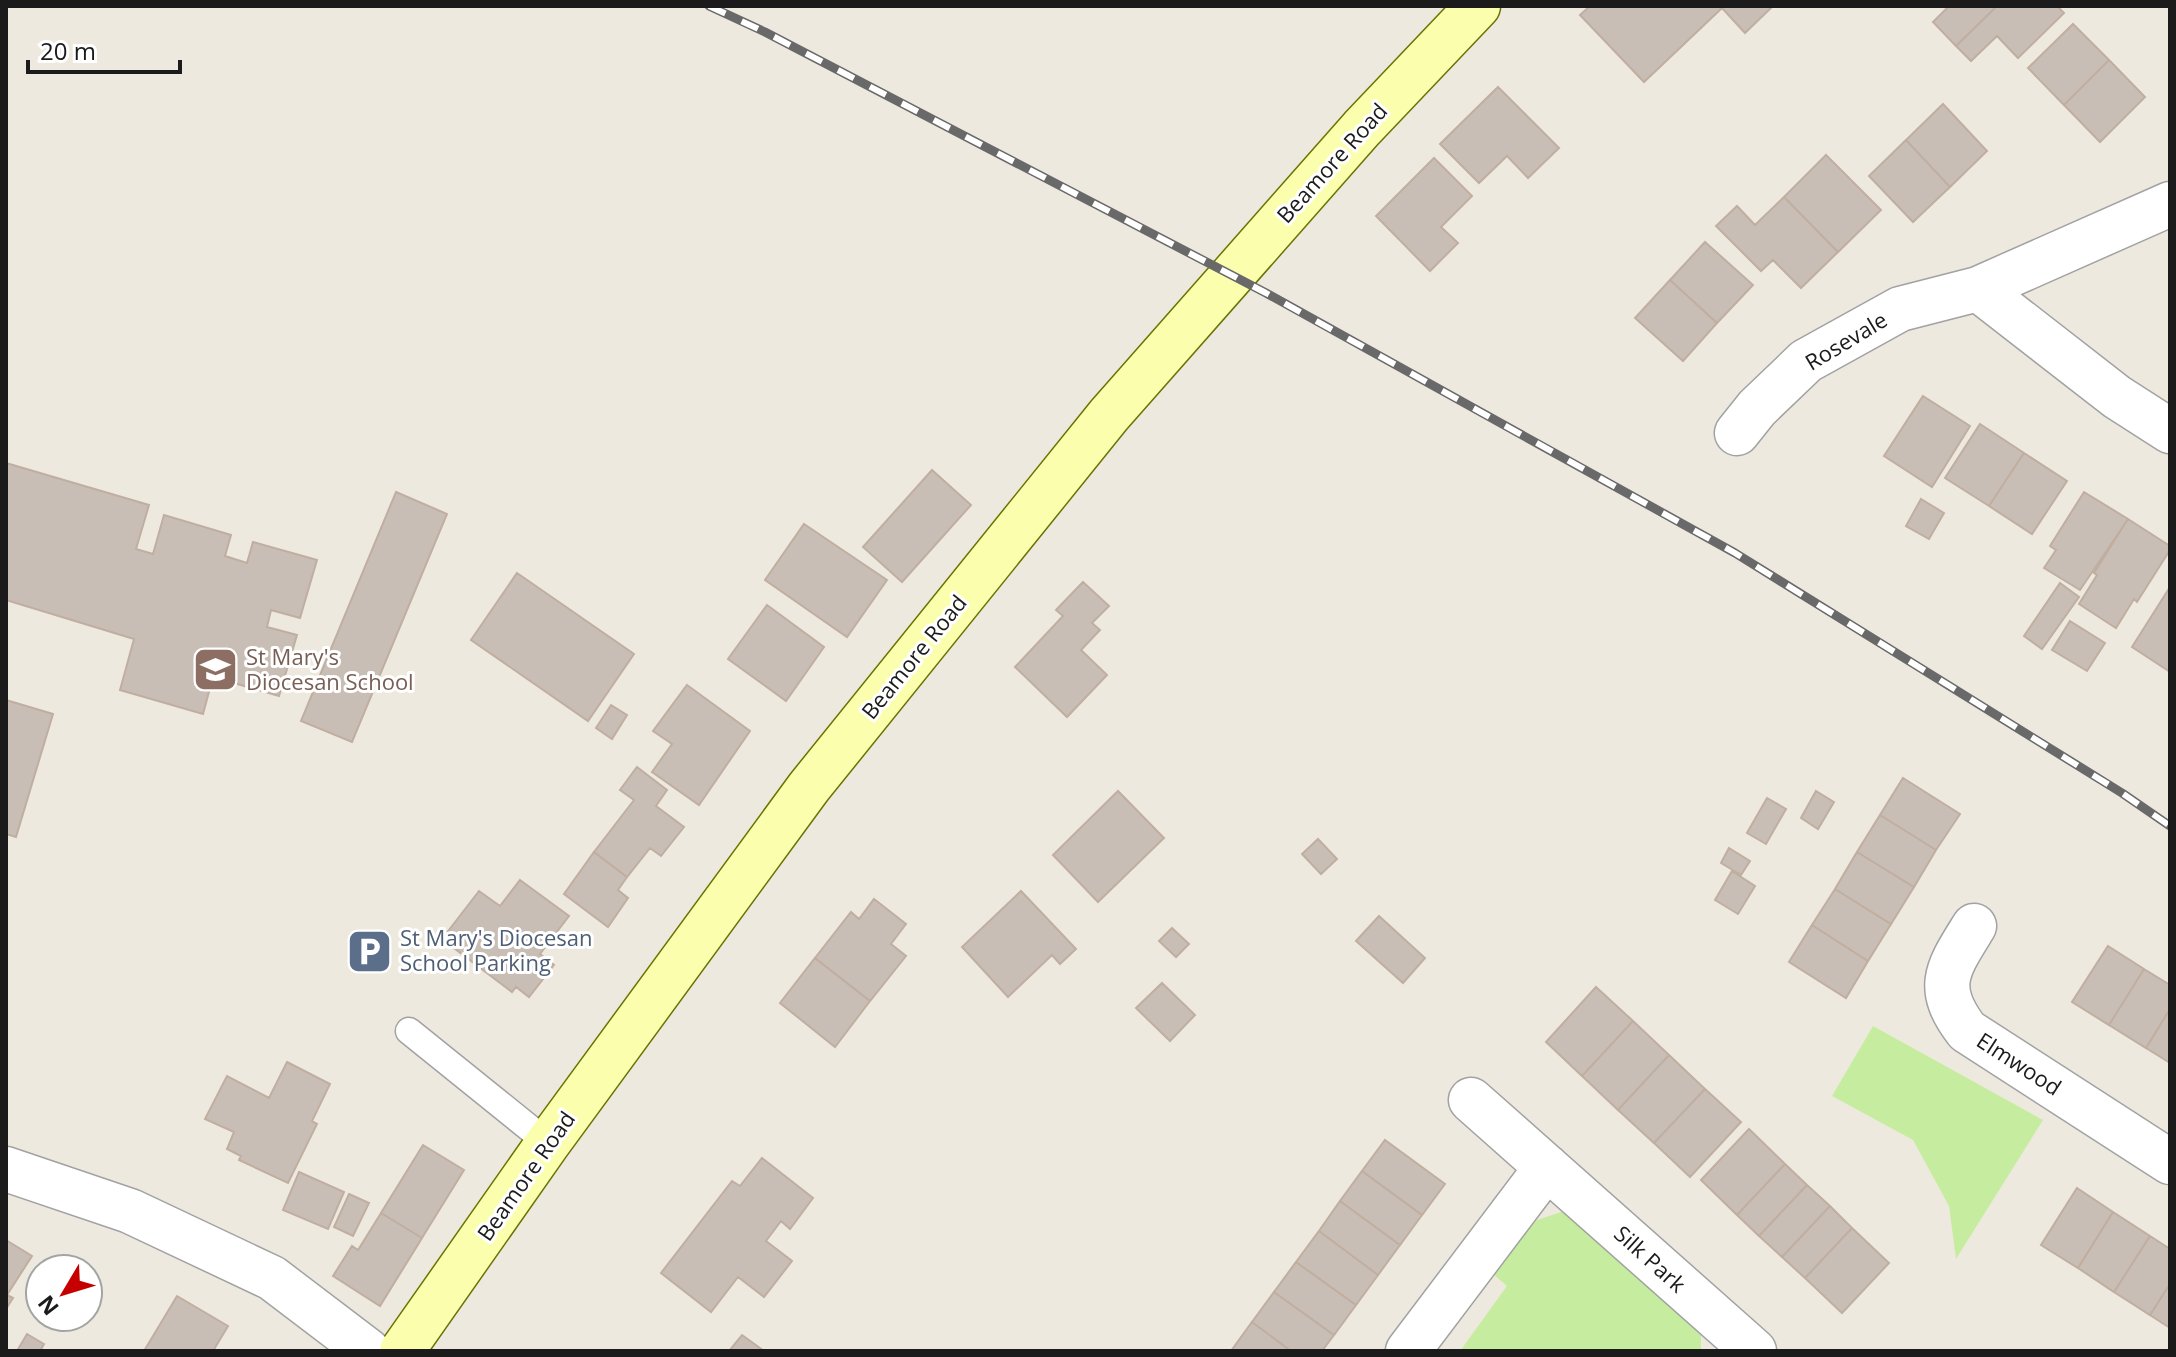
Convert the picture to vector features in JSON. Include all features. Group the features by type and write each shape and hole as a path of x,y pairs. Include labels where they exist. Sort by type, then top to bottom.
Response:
{"main road":[{"name":"Beamore Road","path":"402,1351 548,1143 809,787 1109,415 1362,128 1478,6"}],"street":[{"name":"Rosevale","path":"1737,433 1757,408 1806,361 1900,309 1978,289 2170,204"},
{"path":"1978,289 2117,397 2170,431"},
{"name":"Elmwood","path":"1974,926 1949,966 1946,989 1952,1012 1967,1031 2170,1162"},
{"name":"Silk Park","path":"1471,1100 1754,1351"},
{"path":"1408,1351 1547,1167"},
{"path":"6,1169 130,1211 272,1278 368,1351"}],"lane":[{"path":"409,1031 548,1143"}],"green space":[{"path":"1873,1026 2043,1120 1956,1259 1949,1206 1913,1140 1832,1096"},
{"path":"1564,1211 1701,1332 1701,1351 1460,1351 1507,1286 1493,1274 1537,1220"}],"building":[{"path":"1590,6 1773,6 1745,33 1722,8 1644,82 1580,15"},
{"path":"1949,6 1997,6 1956,46 1933,22"},
{"path":"1997,6 2057,6 2064,13 2018,58 1997,36 1971,61 1956,46"},
{"path":"2073,24 2109,60 2064,105 2028,68"},
{"path":"2109,60 2145,97 2100,142 2064,105"},
{"path":"1498,87 1559,148 1528,178 1507,156 1479,183 1440,144"},
{"path":"1943,104 1987,151 1950,187 1906,140"},
{"path":"1906,140 1950,187 1913,222 1869,176"},
{"path":"1826,155 1881,210 1838,252 1784,197"},
{"path":"1434,158 1472,196 1441,227 1458,243 1430,271 1376,216"},
{"path":"1784,197 1838,252 1801,288 1773,260 1761,271 1716,226 1737,206 1755,225"},
{"path":"1705,242 1753,285 1717,323 1670,280"},
{"path":"1670,280 1717,323 1683,361 1635,318"},
{"path":"1923,396 1970,426 1932,487 1884,456"},
{"path":"1980,424 2024,453 1989,506 1945,478"},
{"path":"2024,453 2067,481 2032,534 1989,506"},
{"path":"6,463 149,505 136,549 153,554 164,515 231,535 225,556 247,563 253,542 317,560 300,618 271,610 267,627 297,635 279,696 213,677 203,714 120,690 134,639 6,600"},
{"path":"932,470 971,505 902,582 863,547"},
{"path":"396,492 447,514 352,742 301,721"},
{"path":"2084,492 2128,519 2080,590 2044,568 2056,550 2050,546"},
{"path":"1921,499 1944,513 1929,539 1906,526"},
{"path":"2128,519 2170,546 2170,550 2137,602 2134,599 2116,628 2079,604 2097,575 2094,573"},
{"path":"804,524 887,580 847,637 765,580"},
{"path":"517,573 634,654 588,721 471,640"},
{"path":"1083,582 1109,606 1092,623 1100,630 1081,650 1107,675 1067,717 1015,667 1063,616 1056,610"},
{"path":"2060,583 2079,597 2042,649 2024,636"},
{"path":"2170,587 2170,672 2132,647"},
{"path":"767,605 824,647 786,701 728,659"},
{"path":"2070,621 2105,643 2087,671 2052,650"},
{"path":"687,685 750,731 699,805 652,772 672,744 653,731"},
{"path":"6,700 53,714 16,837 6,834"},
{"path":"611,705 627,715 612,739 596,728"},
{"path":"637,767 667,790 656,806 684,827 661,856 650,848 627,877 594,852 634,800 620,790"},
{"path":"1903,778 1960,814 1936,850 1880,815"},
{"path":"1118,791 1164,838 1098,902 1053,855"},
{"path":"1816,791 1834,802 1818,829 1801,818"},
{"path":"1767,798 1786,809 1766,844 1747,833"},
{"path":"1880,815 1936,850 1914,887 1857,852"},
{"path":"1318,839 1337,859 1321,874 1302,854"},
{"path":"1729,848 1750,861 1741,875 1721,863"},
{"path":"594,852 627,877 618,890 628,898 608,927 564,894"},
{"path":"1857,852 1914,887 1891,924 1835,889"},
{"path":"1732,871 1755,886 1738,914 1715,900"},
{"path":"520,880 569,916 540,954 554,965 529,997 516,987 512,992 442,939 479,891 500,906"},
{"path":"1835,889 1891,924 1868,961 1812,925"},
{"path":"1021,891 1076,949 1060,964 1052,955 1008,997 962,947"},
{"path":"874,899 906,924 891,944 906,956 870,1001 815,958 851,912 859,919"},
{"path":"1379,916 1425,958 1403,983 1356,941"},
{"path":"1812,925 1868,961 1846,998 1789,962"},
{"path":"1172,928 1189,944 1176,957 1159,941"},
{"path":"2108,946 2144,969 2109,1025 2072,1002"},
{"path":"815,958 870,1001 835,1047 780,1003"},
{"path":"2144,969 2170,985 2170,1009 2146,1048 2109,1025"},
{"path":"1162,983 1195,1015 1170,1041 1136,1008"},
{"path":"1596,987 1633,1021 1582,1076 1546,1042"},
{"path":"2170,1009 2170,1063 2146,1048"},
{"path":"1633,1021 1669,1055 1618,1110 1582,1076"},
{"path":"1669,1055 1705,1089 1654,1143 1618,1110"},
{"path":"287,1062 330,1084 312,1121 317,1124 288,1183 239,1160 241,1156 227,1149 234,1132 205,1119 227,1076 269,1098"},
{"path":"1705,1089 1741,1122 1690,1177 1654,1143"},
{"path":"1749,1129 1785,1164 1737,1215 1701,1180"},
{"path":"1385,1140 1445,1184 1422,1215 1362,1171"},
{"path":"423,1145 464,1170 422,1238 381,1213"},
{"path":"762,1158 813,1198 790,1229 781,1221 766,1241 792,1261 764,1297 738,1277 711,1312 661,1273 732,1181 740,1186"},
{"path":"1785,1164 1807,1185 1759,1236 1737,1215"},
{"path":"1362,1171 1422,1215 1400,1245 1340,1201"},
{"path":"299,1172 344,1192 328,1229 283,1210"},
{"path":"1807,1185 1830,1206 1782,1257 1759,1236"},
{"path":"2077,1188 2113,1212 2078,1268 2041,1245"},
{"path":"349,1194 369,1203 353,1236 334,1227"},
{"path":"1340,1201 1400,1245 1378,1275 1319,1231"},
{"path":"1830,1206 1852,1228 1805,1278 1782,1257"},
{"path":"2113,1212 2150,1236 2114,1292 2078,1268"},
{"path":"381,1213 422,1238 380,1306 333,1276 352,1246 358,1250"},
{"path":"1852,1228 1889,1263 1842,1313 1805,1278"},
{"path":"1319,1231 1378,1275 1356,1305 1296,1262"},
{"path":"2150,1236 2170,1249 2170,1284 2150,1315 2114,1292"},
{"path":"6,1240 27,1253 24,1253 24,1268 7,1295 13,1298 6,1309"},
{"path":"1296,1262 1356,1305 1334,1335 1274,1292"},
{"path":"2170,1284 2170,1328 2150,1315"},
{"path":"1274,1292 1334,1335 1322,1351 1291,1351 1252,1322"},
{"path":"177,1296 228,1326 213,1351 144,1351"},
{"path":"1252,1322 1291,1351 1231,1351"},
{"path":"27,1334 44,1344 40,1351 17,1351"},
{"path":"742,1335 764,1351 729,1351"}],"railway":[{"path":"709,6 765,32 1266,293 1735,553 2122,793 2170,826"}],"place":[{"name":"St Mary's Diocesan School","path":"215,670"},
{"name":"St Mary's Diocesan School Parking","path":"369,951"}]}
